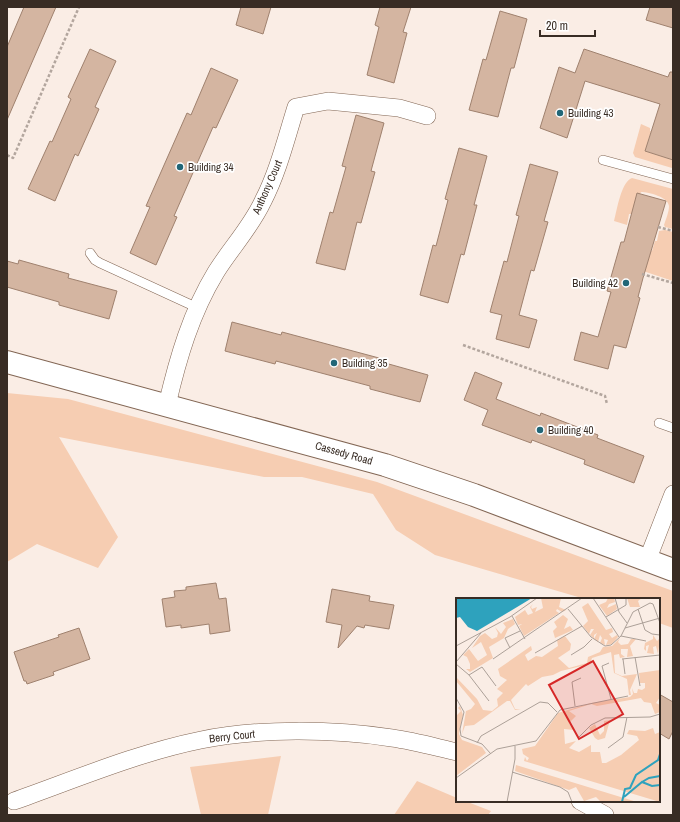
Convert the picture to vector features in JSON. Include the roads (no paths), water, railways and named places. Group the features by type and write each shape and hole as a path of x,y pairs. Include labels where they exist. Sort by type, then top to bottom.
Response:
{"street":[{"name":"Anthony Court","path":"167,405 186,333 216,272 247,228 263,202 274,176 296,107 328,101 399,108 427,116"},
{"name":"Cassedy Road","path":"7,362 392,467 474,495 673,570"},
{"path":"647,561 673,494"},
{"name":"Berry Court","path":"14,801 139,756 202,740 234,735 336,732 393,738 456,752"},
{"path":"582,802 605,815"}],"lane":[{"path":"603,160 673,179"},
{"path":"90,253 100,263 198,308"},
{"path":"659,423 673,428"}],"place":[{"name":"Building 43","path":"560,113"},
{"name":"Building 34","path":"180,167"},
{"name":"Building 42","path":"626,283"},
{"name":"Building 35","path":"334,363"},
{"name":"Building 40","path":"540,430"}]}
